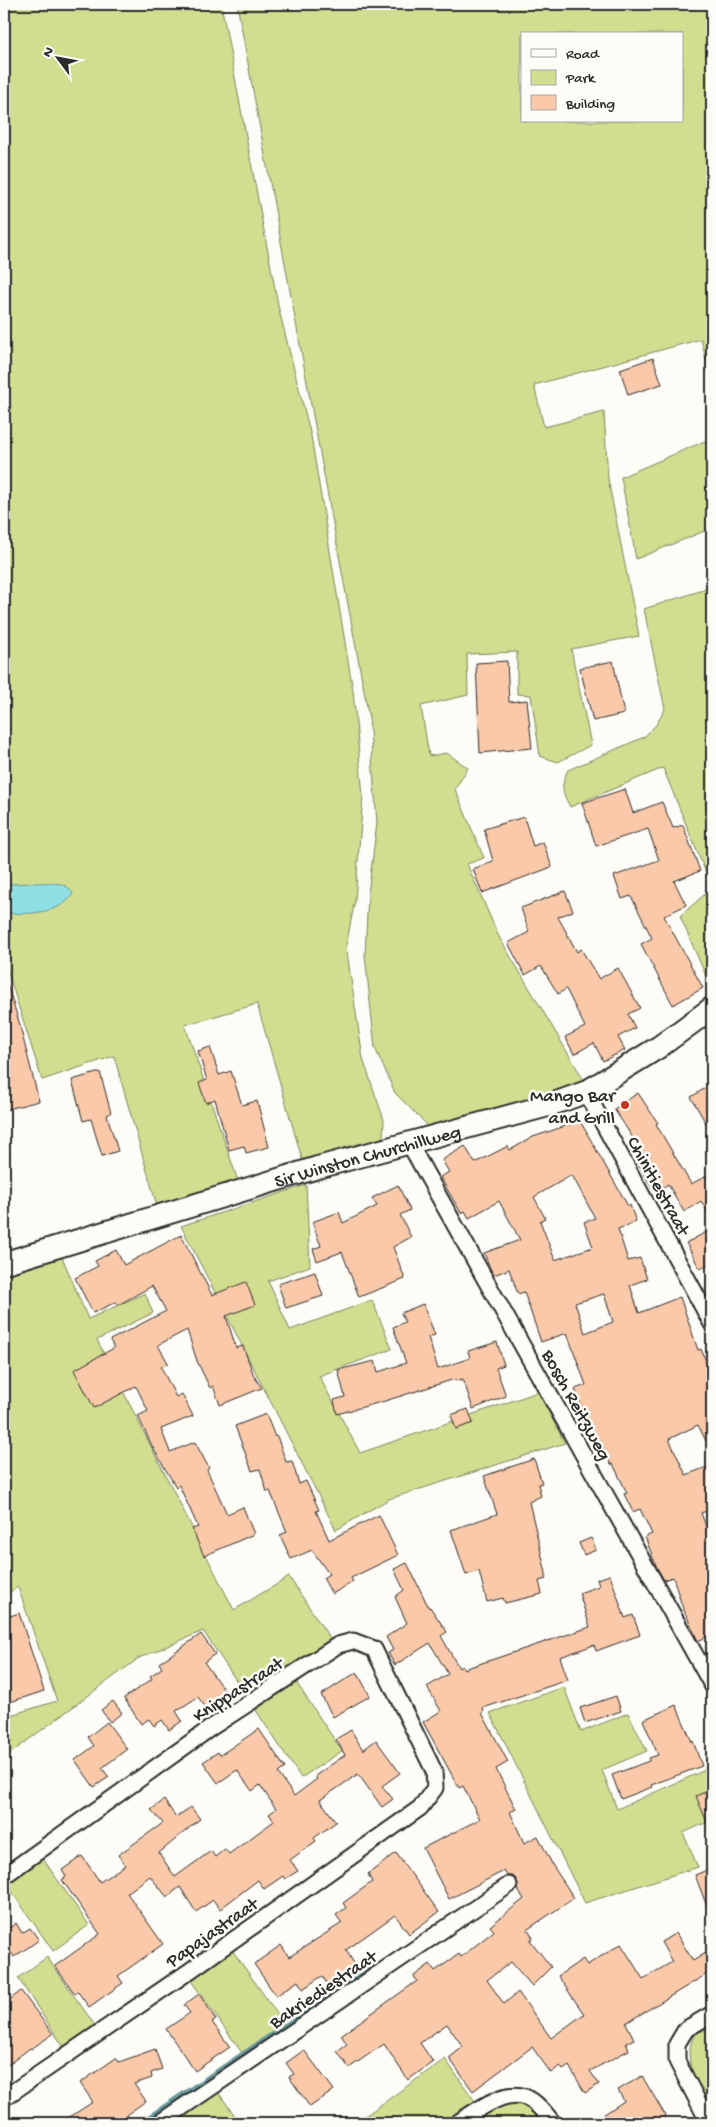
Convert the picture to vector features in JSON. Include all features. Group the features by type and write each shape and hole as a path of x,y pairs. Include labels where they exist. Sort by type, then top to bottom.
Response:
{"street":[{"name":"Sir Winston Churchillweg","path":"4,1263 316,1168 550,1105 586,1092 659,1047 712,1008"},
{"name":"Chinitiestraat","path":"586,1092 712,1324"},
{"name":"Bosch Reitzweg","path":"408,1143 712,1685"},
{"name":"Knippastraat","path":"4,1876 212,1728 338,1646 353,1642 374,1649 434,1771 435,1788"},
{"name":"Papajastraat","path":"4,2098 196,1966 420,1808 435,1788"},
{"name":"Bakriediestraat","path":"159,2123 508,1885"},
{"path":"709,2123 677,2061 677,2044 686,2029 712,2014"},
{"path":"457,2123 500,2098 514,2095 526,2097 536,2104 553,2123"}],"green space":[{"path":"4,4 221,4 279,310 311,436 353,691 363,796 355,900 346,946 363,1059 384,1120 383,1137 377,1141 303,1162 257,1004 185,1025 238,1181 157,1206 114,1056 42,1080 4,960"},
{"path":"237,4 712,4 712,386 701,339 534,385 544,427 604,412 608,479 639,636 571,649 591,745 558,762 540,756 531,695 517,694 517,652 467,654 468,695 421,706 429,756 447,753 468,768 455,789 484,858 467,864 499,937 585,1082 573,1089 430,1128 395,1093 375,1048 365,955 368,894 377,823 369,718"},
{"path":"712,438 712,528 636,559 621,477"},
{"path":"712,587 712,799 705,803 712,820 712,888 663,768 570,807 565,797 563,784 568,770 644,737 656,725 665,709 644,609"},
{"path":"712,888 712,990 680,916"},
{"path":"306,1185 310,1266 268,1281 290,1330 372,1300 392,1349 319,1376 360,1453 538,1392 565,1443 389,1499 336,1530 181,1226"},
{"path":"62,1257 88,1319 145,1293 153,1313 97,1340 234,1610 289,1577 333,1643 248,1698 203,1631 139,1658 4,1758 4,1717 57,1701 18,1587 4,1596 4,1276"},
{"path":"294,1679 342,1751 301,1778 253,1706"},
{"path":"564,1687 581,1732 628,1713 647,1751 602,1770 617,1809 712,1767 712,1820 683,1833 698,1867 585,1903 490,1713"},
{"path":"41,1856 89,1925 53,1951 5,1882"},
{"path":"230,1947 288,2029 245,2057 189,1978"},
{"path":"47,1957 96,2027 65,2049 18,1978"},
{"path":"712,2026 712,2106 710,2107 696,2081 689,2055 694,2035"},
{"path":"445,2059 479,2107 449,2123 360,2123 358,2121"},
{"path":"216,2089 240,2123 165,2123"},
{"path":"504,2102 525,2103 547,2123 463,2123"}],"water":[{"path":"51,883 66,886 73,894 67,901 51,910 32,913 4,913 4,886 7,884"}],"building":[{"path":"653,358 662,384 628,395 620,369"},
{"path":"507,661 509,702 527,700 532,748 480,753 476,663"},
{"path":"613,661 624,714 593,721 580,668"},
{"path":"625,789 633,813 662,802 673,828 683,825 700,871 674,881 686,905 664,916 703,988 673,1005 641,944 652,938 631,896 622,899 614,876 659,860 648,829 596,846 582,803"},
{"path":"524,817 533,846 543,842 552,867 482,893 473,869 493,861 484,829"},
{"path":"565,891 573,911 558,917 577,952 581,949 599,979 618,968 640,1008 628,1014 635,1028 618,1037 625,1050 603,1061 594,1043 574,1054 565,1037 585,1027 566,989 558,994 541,966 525,975 508,943 529,932 521,908"},
{"path":"7,984 19,1022 39,1101 4,1110 4,985"},
{"path":"210,1047 219,1075 231,1071 242,1105 257,1101 269,1147 246,1153 244,1146 229,1150 215,1099 206,1103 199,1083 207,1080 198,1051"},
{"path":"100,1072 111,1113 107,1115 118,1151 102,1156 91,1119 83,1121 72,1080"},
{"path":"712,1084 712,1134 691,1097"},
{"path":"638,1093 658,1123 656,1124 691,1184 712,1173 712,1220 701,1201 684,1212 668,1184 659,1190 653,1190 638,1163 646,1158 614,1109"},
{"path":"580,1121 628,1206 630,1205 636,1222 618,1229 628,1261 640,1258 647,1279 630,1285 639,1313 680,1297 698,1350 701,1349 712,1376 712,1453 698,1425 669,1439 686,1475 712,1465 712,1509 701,1513 712,1542 712,1634 698,1641 682,1606 673,1577 664,1580 657,1568 645,1537 652,1534 640,1509 633,1512 624,1494 627,1493 613,1464 611,1465 600,1441 593,1443 583,1420 586,1419 575,1389 586,1385 567,1333 541,1342 524,1292 518,1294 509,1269 494,1275 490,1268 484,1253 520,1240 499,1201 469,1218 465,1211 461,1213 440,1177 449,1172 442,1160 465,1146 475,1163 508,1146 510,1150 533,1137","holes":["572,1175 595,1218 584,1222 593,1247 555,1260 540,1221 545,1218 534,1197","604,1294 613,1322 585,1333 575,1303"]},
{"path":"398,1185 410,1210 400,1215 411,1237 393,1247 405,1279 359,1297 342,1252 317,1261 313,1249 321,1246 312,1222 339,1212 343,1223 377,1206 372,1198"},
{"path":"712,1229 712,1263 700,1269 686,1243"},
{"path":"181,1235 212,1295 246,1282 255,1305 226,1316 236,1348 243,1346 254,1376 262,1388 220,1405 213,1386 210,1388 197,1361 187,1330 158,1345 168,1363 161,1367 176,1397 182,1394 193,1416 161,1429 170,1452 195,1442 209,1468 207,1470 227,1514 243,1507 254,1534 204,1556 192,1529 198,1527 179,1485 176,1487 153,1448 138,1416 148,1411 136,1386 94,1408 74,1370 114,1348 110,1340 166,1311 152,1286 118,1305 116,1302 93,1313 75,1278 98,1266 95,1261 116,1250 124,1265"},
{"path":"315,1272 323,1296 286,1308 278,1284"},
{"path":"423,1304 435,1335 428,1337 438,1369 470,1358 468,1351 497,1342 504,1365 496,1368 506,1396 473,1409 463,1379 456,1381 455,1379 337,1414 334,1400 345,1397 338,1370 375,1361 378,1372 406,1363 393,1327 405,1322 401,1313"},
{"path":"468,1409 473,1423 456,1429 451,1415"},
{"path":"266,1414 275,1437 277,1436 286,1462 292,1461 299,1484 306,1481 319,1510 316,1511 329,1540 379,1515 398,1555 351,1578 353,1582 332,1594 323,1578 329,1574 312,1550 291,1559 280,1535 287,1532 270,1491 267,1492 260,1469 252,1471 235,1426"},
{"path":"534,1459 542,1483 538,1484 541,1496 529,1502 546,1573 546,1579 539,1581 542,1594 505,1603 503,1598 487,1602 479,1571 466,1575 451,1530 497,1514 484,1476"},
{"path":"591,1538 596,1550 584,1555 579,1543"},
{"path":"407,1563 429,1608 447,1632 441,1636 459,1668 462,1666 464,1669 590,1627 579,1593 599,1586 597,1579 610,1575 625,1618 633,1615 640,1635 596,1651 594,1645 560,1657 568,1680 483,1708 484,1711 482,1713 508,1762 496,1769 516,1809 510,1812 524,1843 538,1836 553,1866 574,1898 528,1929 533,1938 530,1940 551,1967 532,1986 511,1962 487,1980 504,2004 518,1992 551,2038 584,2014 558,1976 583,1959 587,1965 621,1944 643,1979 672,1962 661,1942 676,1933 693,1961 712,1949 712,1971 626,2023 634,2039 626,2043 629,2050 590,2071 599,2084 585,2093 569,2066 563,2070 560,2066 551,2073 532,2047 473,2091 449,2058 463,2047 447,2024 420,2043 433,2062 408,2080 384,2044 349,2068 337,2051 347,2044 341,2035 417,1981 414,1976 430,1964 435,1971 459,1954 461,1957 494,1931 490,1926 524,1899 517,1889 516,1879 513,1876 507,1876 504,1871 449,1899 423,1848 480,1819 463,1786 459,1788 423,1722 441,1711 427,1687 448,1674 430,1643 395,1665 388,1653 393,1650 386,1637 407,1623 395,1597 404,1590 394,1569"},
{"path":"19,1613 44,1691 4,1704 4,1618"},
{"path":"201,1634 215,1654 204,1662 226,1693 206,1708 198,1697 176,1711 182,1721 169,1730 162,1720 154,1726 149,1719 141,1724 124,1698 152,1679 150,1676 162,1668 159,1663"},
{"path":"357,1672 370,1696 333,1717 321,1695"},
{"path":"616,1696 621,1711 585,1723 580,1708"},
{"path":"113,1701 122,1713 110,1722 101,1710"},
{"path":"676,1705 693,1741 702,1766 651,1785 652,1787 621,1799 612,1775 649,1761 649,1758 658,1755 643,1720"},
{"path":"107,1722 127,1749 102,1768 109,1777 94,1787 75,1760 94,1746 88,1737"},
{"path":"259,1729 285,1768 278,1773 294,1796 317,1779 315,1776 345,1755 336,1739 351,1730 363,1750 376,1740 400,1773 382,1786 393,1799 382,1807 358,1774 320,1800 336,1822 314,1838 316,1841 290,1860 298,1871 285,1879 283,1876 264,1889 258,1880 220,1909 213,1900 196,1912 180,1887 167,1897 150,1876 127,1893 163,1944 118,1976 123,1983 89,2007 78,1992 75,1994 55,1966 100,1934 62,1880 66,1877 62,1870 82,1856 100,1882 125,1865 118,1855 163,1823 151,1810 164,1800 176,1817 191,1807 200,1819 159,1853 175,1877 211,1851 215,1857 225,1849 229,1854 274,1821 269,1814 276,1809 260,1785 252,1791 237,1770 218,1783 203,1762 218,1752 220,1755"},
{"path":"712,1789 712,1834 696,1796"},
{"path":"396,1853 439,1912 409,1934 395,1915 346,1950 358,1970 330,1988 322,1976 303,1989 298,1981 276,1996 254,1964 281,1945 289,1957 342,1923 336,1915 346,1908 343,1903 372,1882 368,1874"},
{"path":"712,1868 712,1917 711,1917 695,1875"},
{"path":"16,1923 22,1933 30,1928 39,1940 14,1957 4,1942 4,1932"},
{"path":"21,1991 53,2034 30,2048 4,2068 4,2004"},
{"path":"199,1994 216,2020 212,2022 230,2047 195,2071 166,2029 190,2013 184,2005"},
{"path":"155,2049 162,2069 151,2073 152,2078 134,2084 146,2101 126,2115 132,2123 60,2123 93,2102 80,2083 116,2058 119,2062"},
{"path":"304,2050 334,2090 310,2107 289,2077 294,2074 286,2063"},
{"path":"642,2076 668,2123 591,2123 624,2101 618,2090"}],"waterway":[{"path":"140,2123 374,1966"}],"place":[{"name":"Mango Bar and Grill","path":"625,1105"}]}
